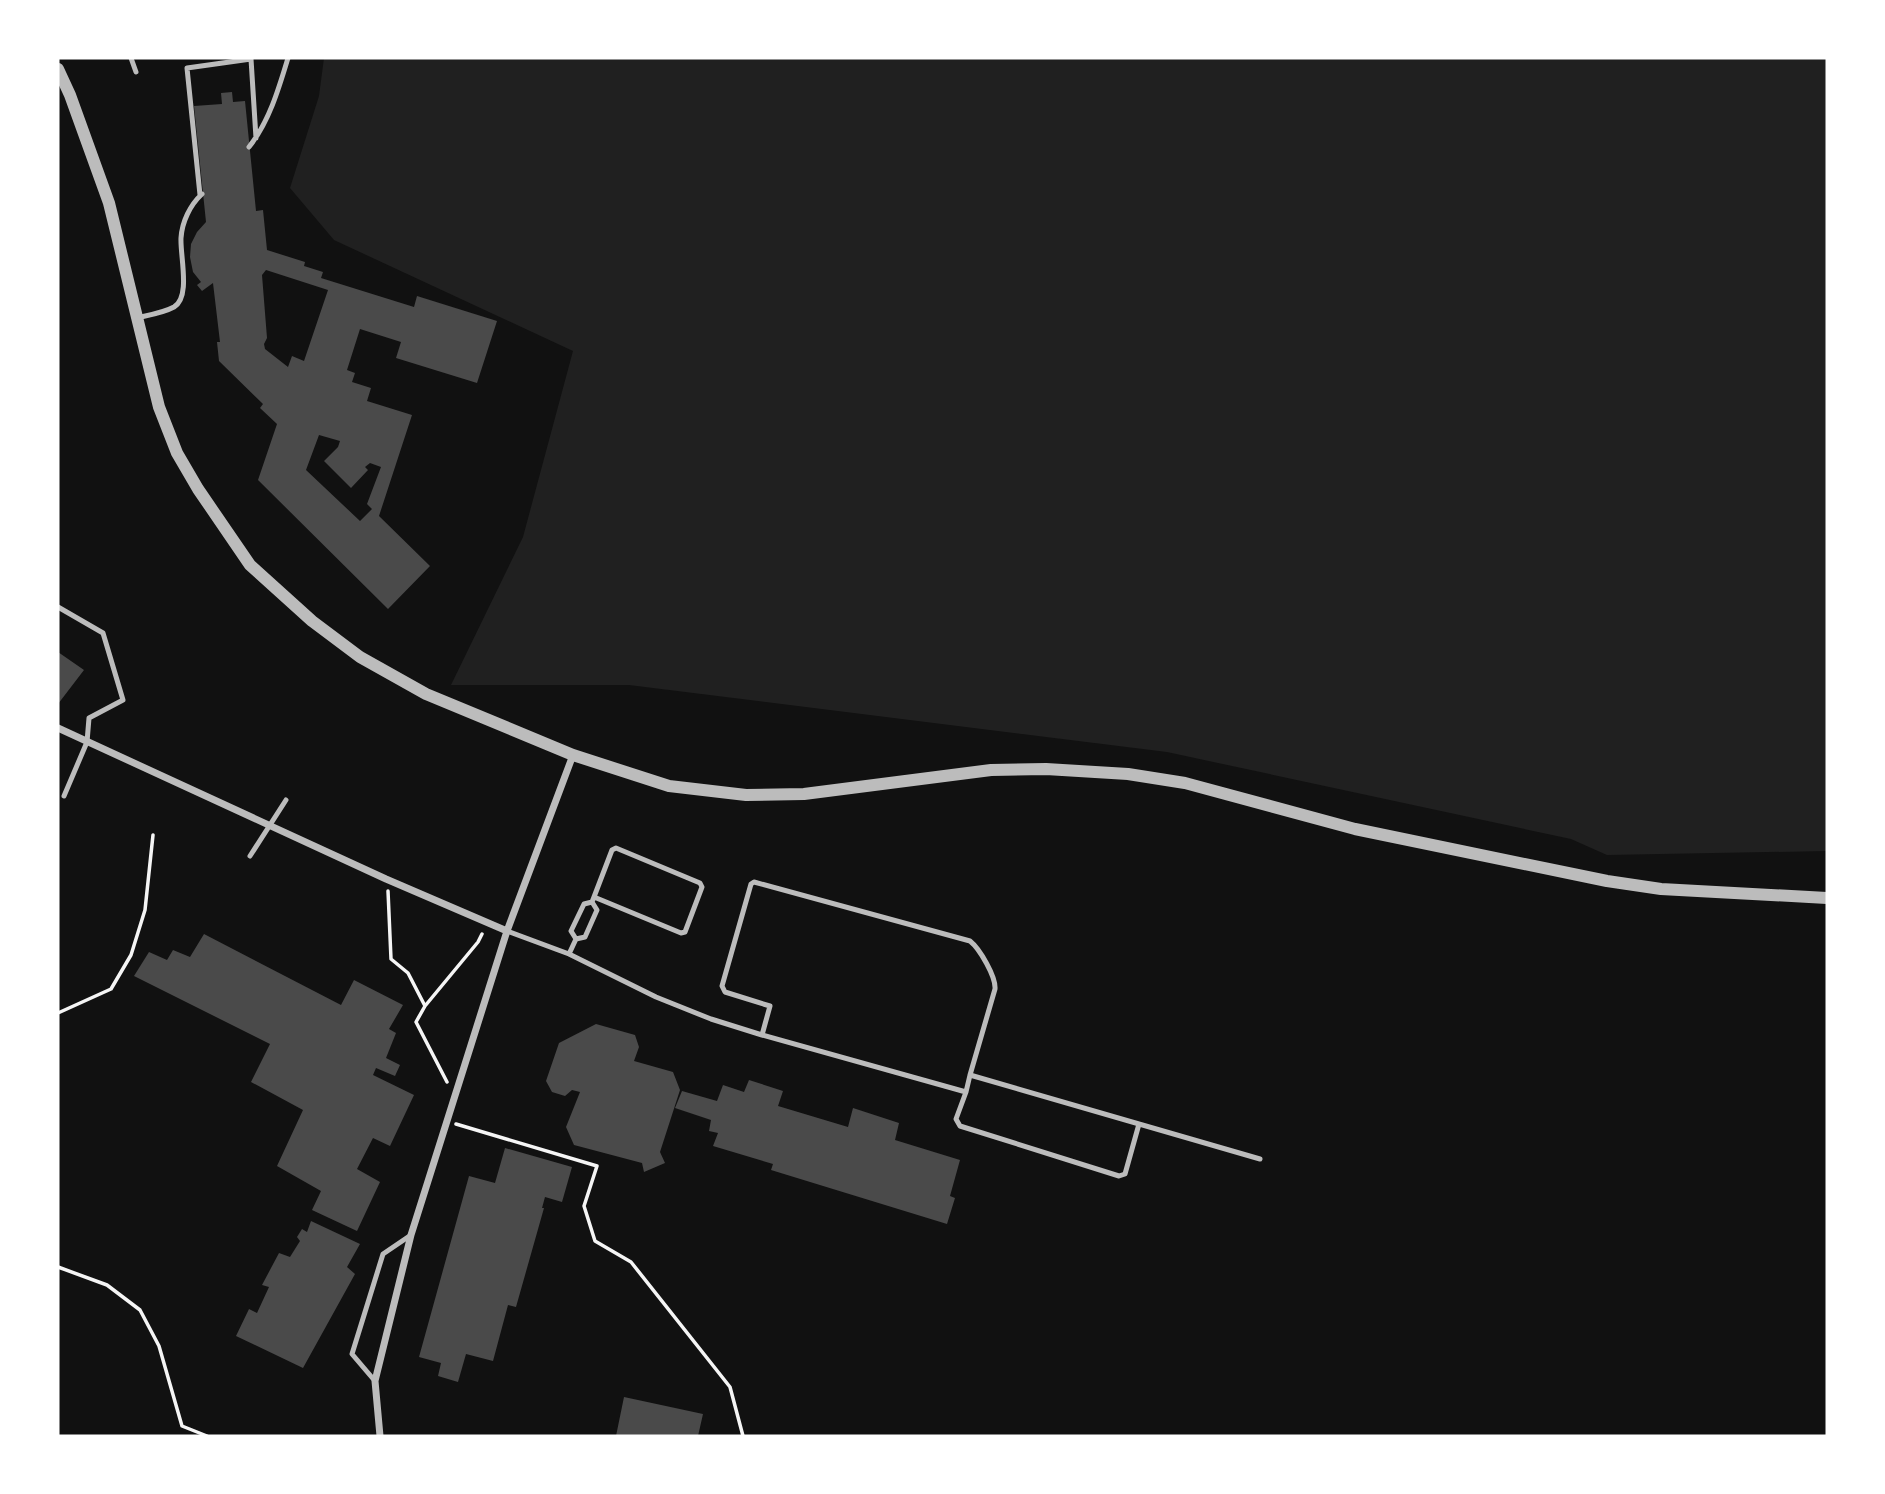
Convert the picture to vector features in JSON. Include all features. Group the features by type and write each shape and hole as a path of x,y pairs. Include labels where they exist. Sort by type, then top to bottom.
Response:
{"street":[{"path":"58,69 109,203 159,407 177,453 198,489 250,565 313,621 360,657 426,694 573,755 669,786 746,795 804,794 991,770 1046,769 1128,774 1185,783 1355,830 1607,881 1661,890 1827,898"},
{"path":"58,728 386,879 508,931"},
{"path":"380,1436 374,1381 411,1235 508,931 573,755"}],"lane":[{"path":"131,58 136,72"},
{"path":"249,147 276,96 288,58"},
{"path":"136,317 176,306 183,296 181,237 184,222 194,202 202,194 187,68 251,59 256,138"},
{"path":"58,607 103,633 123,700 89,718 87,742 64,796"},
{"path":"250,856 286,800"},
{"path":"576,939 571,930 584,904 593,900 681,933 685,932 702,887 700,883 616,848 612,850 593,900 597,910 586,937 576,939"},
{"path":"762,1035 770,1006 725,992 722,986 751,884 754,883 970,942 976,946 995,982 995,989 957,1119 960,1126 1119,1175 1125,1174 1139,1124"},
{"path":"508,931 569,954 656,997 711,1019 965,1092"},
{"path":"569,954 576,939"},
{"path":"970,1074 1260,1159"},
{"path":"374,1381 352,1354 383,1254 411,1235"}],"path":[{"path":"58,1013 111,989 131,956 145,910 153,835"},
{"path":"386,879 391,960 408,973 425,1006"},
{"path":"455,1096 416,1022 425,1006 478,942 487,923"},
{"path":"447,1122 597,1166 584,1206 595,1241 631,1262 730,1387 743,1436"},
{"path":"58,1267 107,1285 140,1310 159,1346 183,1426 207,1436"}],"shaded area":[{"path":"324,58 1827,58 1827,851 1607,855 1571,839 1167,752 629,685 451,685 523,537 573,351 334,240 290,188 319,96"}],"building":[{"path":"232,92 233,102 245,101 256,211 263,210 267,250 305,262 304,266 323,272 321,278 414,307 417,296 497,321 477,383 396,358 401,342 360,329 347,370 355,373 352,382 371,388 367,401 412,415 379,516 430,566 388,609 258,480 277,424 260,408 263,404 219,361 217,342 220,342 213,283 202,291 197,285 201,282 193,272 190,257 191,244 206,222 194,106 222,104 221,93","holes":["266,270 328,290 304,361 292,356 288,367 265,349 267,338 262,275","319,435 340,441 338,447 324,461 351,488 368,470 365,467 370,463 381,467 367,504 372,509 360,521 306,470"]},
{"path":"58,652 84,670 58,704"},
{"path":"204,934 341,1005 354,980 403,1005 389,1029 396,1033 386,1058 400,1065 395,1076 376,1068 373,1075 414,1095 390,1146 373,1138 357,1169 380,1182 357,1231 312,1210 321,1191 277,1166 303,1110 251,1082 270,1044 134,976 149,952 167,960 173,950 190,957"},
{"path":"596,1024 635,1035 639,1047 634,1061 673,1072 680,1090 660,1152 665,1163 644,1172 642,1163 574,1145 566,1127 580,1092 572,1090 565,1096 552,1092 546,1081 559,1043"},
{"path":"749,1080 783,1091 778,1106 848,1127 853,1108 899,1123 895,1140 960,1160 950,1196 955,1198 947,1224 771,1170 773,1164 713,1146 718,1133 709,1131 711,1120 675,1108 682,1091 717,1101 723,1085 744,1092"},
{"path":"505,1148 572,1167 562,1202 545,1197 516,1307 508,1305 493,1361 466,1354 458,1382 438,1376 441,1363 419,1357 469,1176 495,1183"},
{"path":"311,1221 360,1244 347,1267 355,1274 303,1368 236,1336 249,1309 257,1313 269,1287 262,1285 279,1253 290,1257 300,1241 297,1237 302,1229 307,1232"},
{"path":"624,1397 703,1414 698,1436 616,1436"}]}
